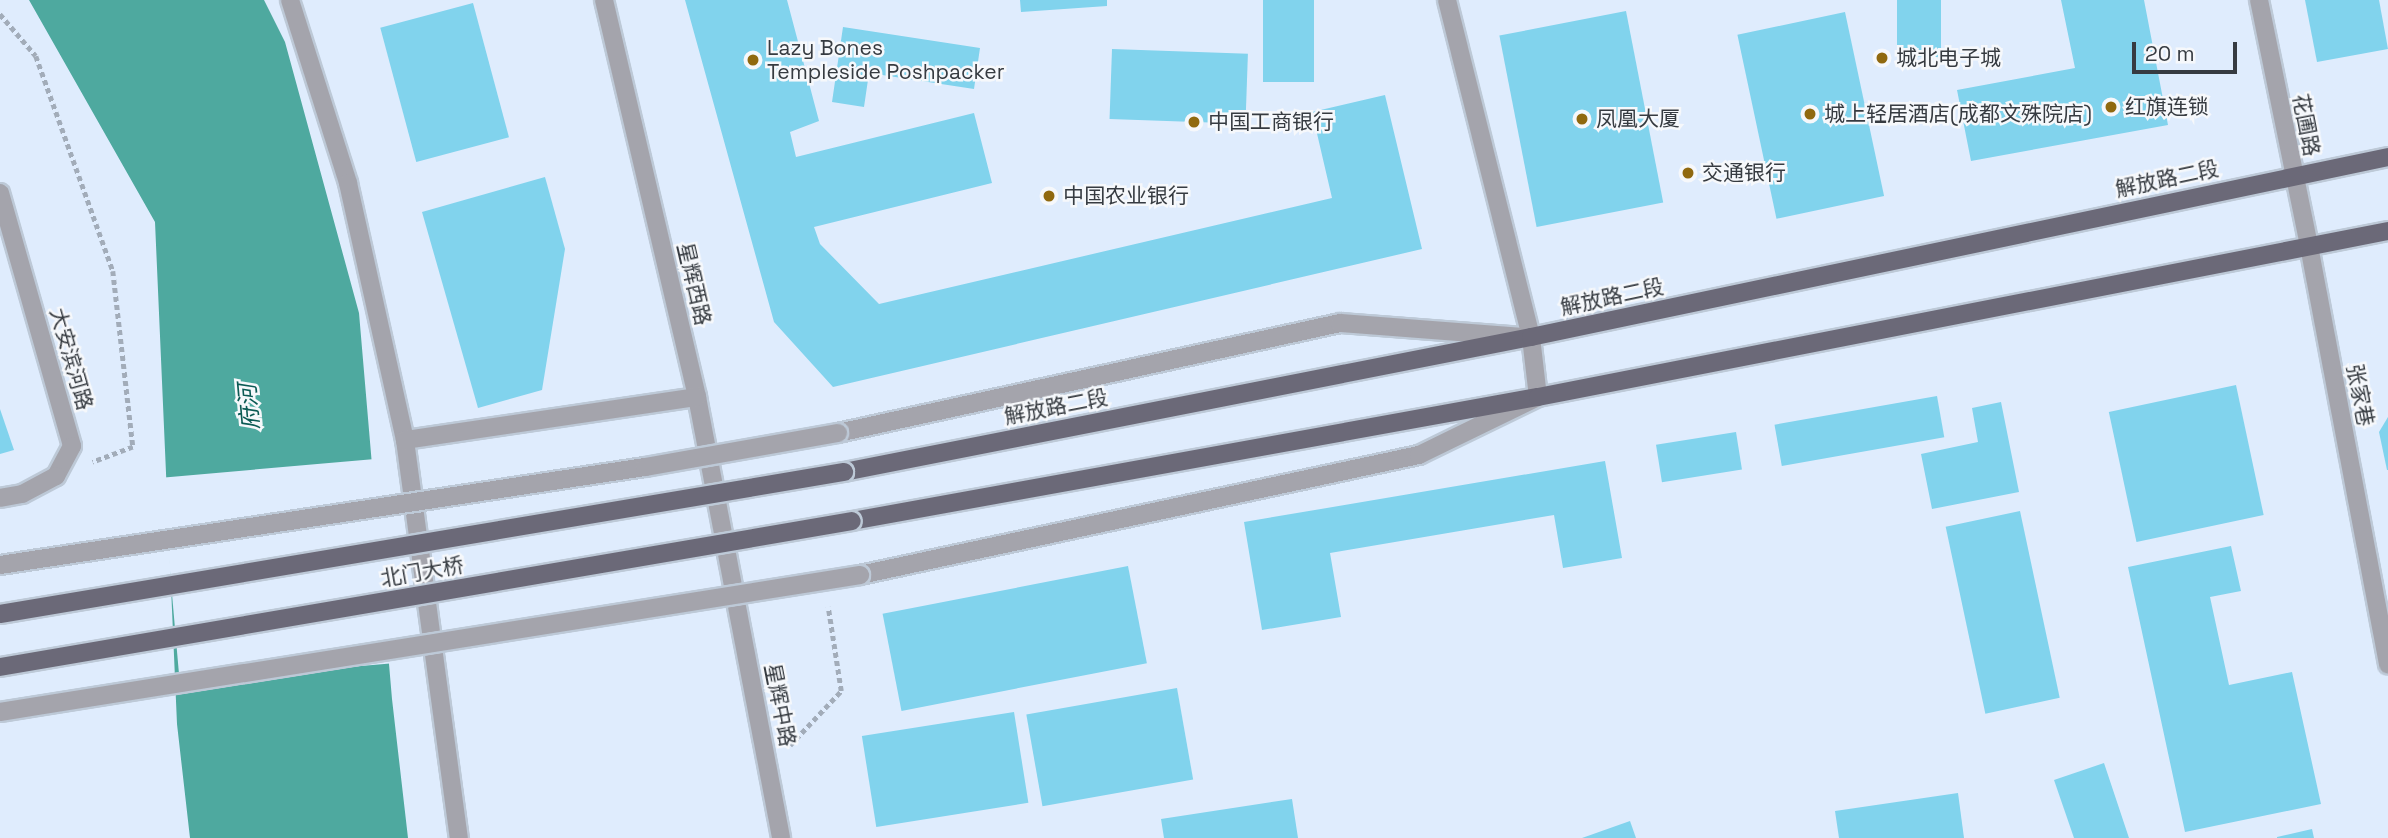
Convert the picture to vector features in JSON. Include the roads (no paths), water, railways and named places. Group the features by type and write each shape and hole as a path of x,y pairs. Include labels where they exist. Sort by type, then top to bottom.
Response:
{"main road":[{"name":"解放路二段","path":"844,472 1531,337 2292,175 2388,157"},
{"path":"1538,397 2388,231"},
{"name":"北门大桥","path":"0,667 852,521 1538,397"},
{"name":"北门大桥","path":"0,614 844,472"}],"street":[{"path":"290,0 348,183 405,440 459,838"},
{"name":"星辉西路","path":"604,0 697,397 733,581"},
{"path":"0,712 860,575 1419,455 1538,397 1531,337 1447,0"},
{"name":"花圃路","path":"2259,0 2292,175"},
{"name":"张家巷","path":"2292,175 2309,246 2388,664"},
{"name":"大安滨河路","path":"0,193 72,446 56,476 22,494 0,498"},
{"path":"0,565 645,467 838,433 1340,323 1531,337"},
{"path":"405,440 697,397"},
{"name":"星辉中路","path":"733,581 781,838"}],"water":[{"name":"府河","path":"29,0 264,0 285,42 359,313 392,699 408,838 190,838 177,724 155,222"}],"place":[{"name":"城北电子城","path":"1882,58"},
{"name":"Lazy Bones Templeside Poshpacker","path":"753,60"},
{"name":"红旗连锁","path":"2111,107"},
{"name":"城上轻居酒店(成都文殊院店)","path":"1810,114"},
{"name":"凤凰大厦","path":"1582,119"},
{"name":"中国工商银行","path":"1194,122"},
{"name":"交通银行","path":"1688,173"},
{"name":"中国农业银行","path":"1049,196"}]}
